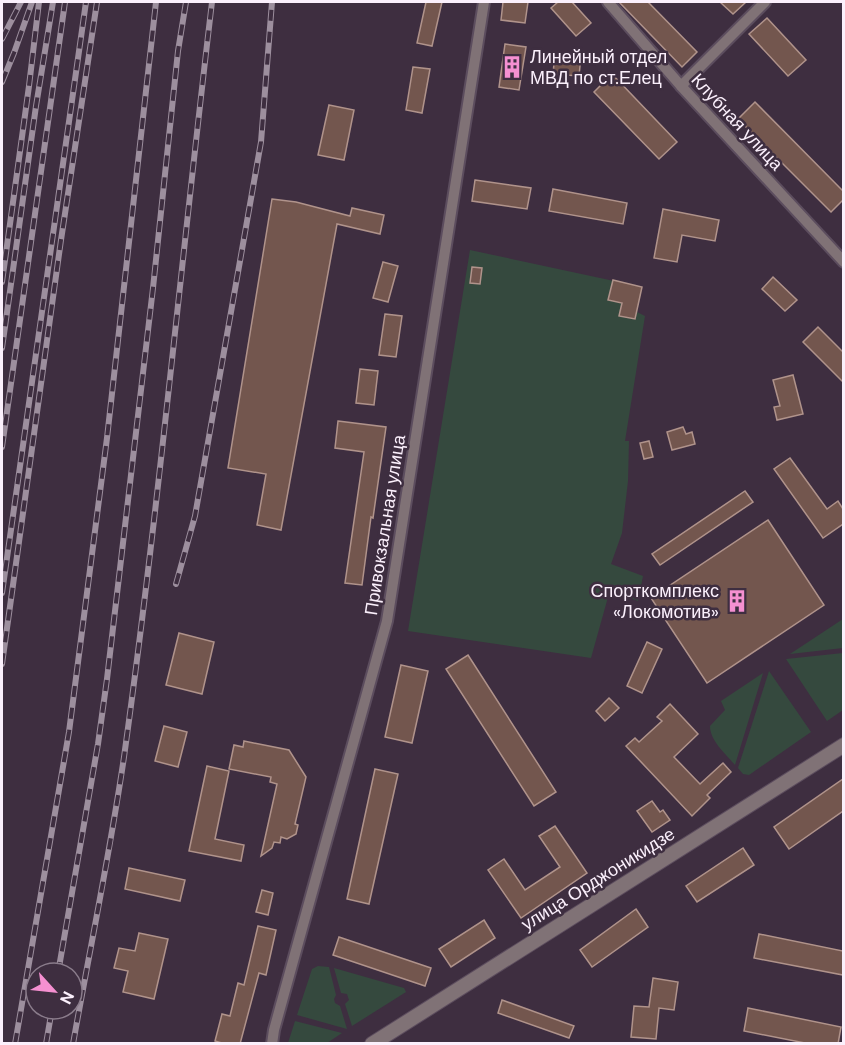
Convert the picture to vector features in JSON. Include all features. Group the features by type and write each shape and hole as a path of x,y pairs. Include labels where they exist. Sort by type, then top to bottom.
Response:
{"street":[{"name":"Привокзальная улица","path":"272,1044 277,1018 387,621 484,2"},
{"name":"Клубная улица","path":"608,2 681,86 843,262"},
{"path":"681,86 765,2"},
{"name":"улица Орджоникидзе","path":"372,1044 843,744"}],"green space":[{"path":"470,250 642,287 637,312 645,316 625,441 629,441 628,481 622,533 611,564 643,576 638,601 610,590 591,658 408,631"},
{"path":"843,619 843,648 790,654"},
{"path":"843,653 843,710 827,721 786,659"},
{"path":"769,671 811,732 749,775 743,774 738,768"},
{"path":"763,673 735,765 716,742 710,726 725,710 721,701"},
{"path":"318,966 329,967 336,995 335,1003 340,1006 347,1029 297,1015 312,969"},
{"path":"334,968 404,988 406,992 352,1026 345,1004 349,1000 347,994 341,993"},
{"path":"295,1021 342,1033 327,1043 288,1043"}],"building":[{"path":"426,2 442,2 432,46 417,43"},
{"path":"503,2 528,2 525,23 501,20"},
{"path":"558,2 572,2 591,23 576,36 551,8"},
{"path":"619,2 648,2 697,52 682,67"},
{"path":"720,2 746,2 733,14"},
{"path":"767,18 806,60 788,76 749,34"},
{"name":"Линейный отдел МВД по ст.Елец","path":"505,44 526,47 519,90 499,87"},
{"path":"555,53 581,56 579,76 553,74"},
{"path":"413,67 430,69 422,113 406,110"},
{"path":"612,74 677,142 659,159 594,92"},
{"path":"755,102 843,191 843,200 831,212 738,119"},
{"path":"329,105 354,110 344,160 318,155"},
{"path":"475,180 531,188 527,209 472,201"},
{"path":"553,189 627,203 623,224 549,211"},
{"path":"272,199 296,202 350,216 352,208 384,215 380,234 337,224 281,530 257,525 266,474 228,468"},
{"path":"663,209 719,220 715,241 682,235 677,262 654,258"},
{"path":"383,262 398,266 388,302 373,298"},
{"path":"472,267 482,268 480,284 470,283"},
{"path":"773,277 797,300 785,311 762,289"},
{"path":"613,280 642,287 635,319 619,316 622,303 608,300"},
{"path":"385,314 402,316 396,357 379,355"},
{"path":"818,327 843,352 843,382 803,342"},
{"path":"360,369 378,371 374,405 356,403"},
{"path":"793,375 803,414 777,420 774,407 780,406 773,380"},
{"path":"338,421 386,427 362,585 345,583 364,452 335,448"},
{"path":"683,427 686,434 692,432 695,444 672,450 667,432"},
{"path":"649,441 653,457 644,459 640,443"},
{"path":"790,458 827,509 838,501 843,509 843,524 823,538 774,469"},
{"path":"745,491 753,502 660,565 652,554"},
{"name":"Спорткомплекс «Локомотив»","path":"768,520 824,605 707,683 651,598"},
{"path":"179,633 214,642 202,694 166,685"},
{"path":"647,642 662,649 642,693 627,686"},
{"path":"468,655 556,792 534,806 446,669"},
{"path":"401,665 428,671 412,743 385,737"},
{"path":"609,698 619,708 605,721 596,711"},
{"path":"670,704 698,734 674,757 700,784 723,763 731,772 707,795 710,798 692,816 626,746 635,738 639,742 662,721 657,717"},
{"path":"164,726 187,732 178,767 155,761"},
{"path":"244,741 289,750 306,777 295,824 298,825 296,834 287,839 281,837 280,843 274,842 272,848 261,856 277,784 270,782 271,777 229,769 234,745 243,747"},
{"path":"207,766 229,771 215,839 244,845 241,861 189,851"},
{"path":"375,769 398,774 369,904 347,899"},
{"path":"843,779 843,811 789,849 774,827"},
{"path":"652,801 670,820 652,832 637,811"},
{"path":"555,826 587,873 521,918 488,870 504,859 525,890 560,867 539,836"},
{"path":"743,848 754,865 697,902 686,886"},
{"path":"129,868 185,880 180,901 125,889"},
{"path":"262,890 273,893 268,915 256,912"},
{"path":"636,909 648,927 592,967 580,950"},
{"path":"484,920 495,938 451,967 439,949"},
{"path":"258,926 276,930 266,975 259,973 240,1044 215,1041 222,1014 230,1016 238,983 244,985"},
{"path":"139,933 168,939 154,999 123,992 128,971 114,968 119,948 135,951"},
{"path":"759,934 843,951 843,975 754,958"},
{"path":"339,937 431,968 425,986 333,955"},
{"path":"653,978 678,982 674,1010 659,1008 656,1039 631,1037 634,1006 649,1007"},
{"path":"502,1000 574,1026 569,1038 498,1013"},
{"path":"748,1008 841,1027 838,1044 810,1044 744,1031"}],"railway":[{"path":"2,39 21,2"},
{"path":"2,82 32,2"},
{"path":"2,282 39,2"},
{"path":"2,348 53,2"},
{"path":"2,447 65,2"},
{"path":"2,593 86,2"},
{"path":"2,664 61,240 97,2"},
{"path":"15,1044 69,732 107,438 156,2"},
{"path":"60,961 107,679 178,51 186,2"},
{"path":"73,1044 113,829 137,663 212,2"},
{"path":"176,584 195,516 261,142 272,2"},
{"path":"46,1044 50,1021"}],"place":[{"name":"Линейный отдел МВД по ст.Елец","path":"512,67"},
{"name":"Спорткомплекс «Локомотив»","path":"737,601"}]}
